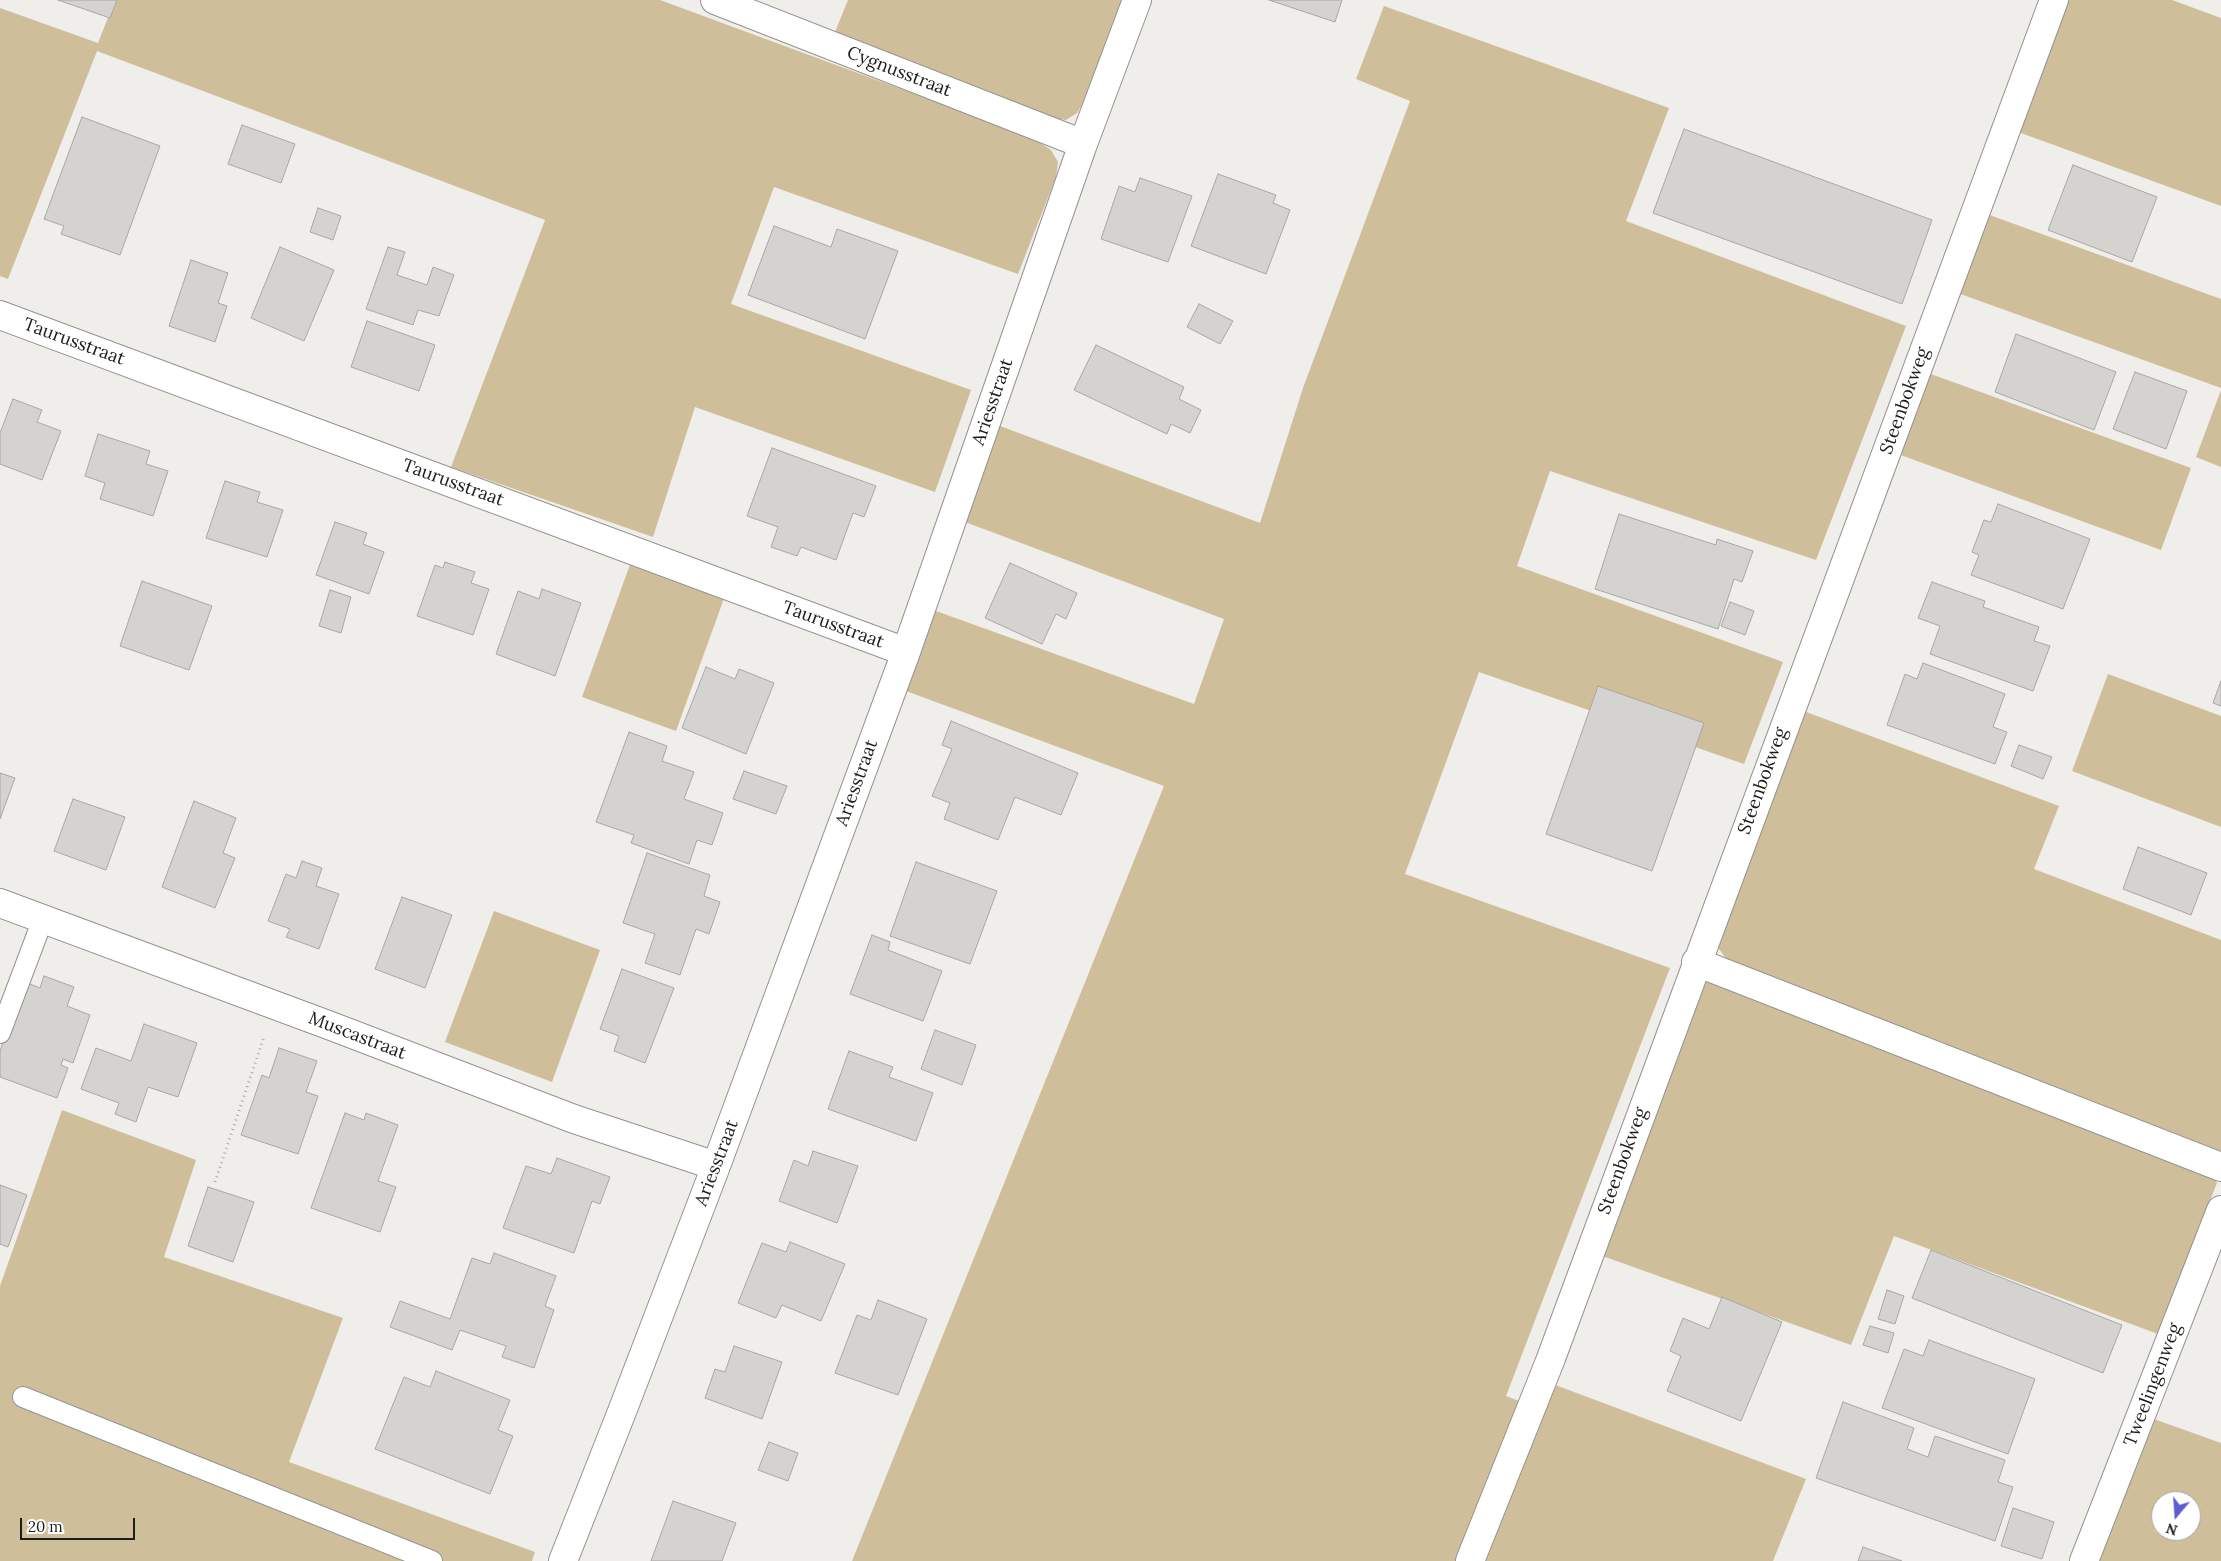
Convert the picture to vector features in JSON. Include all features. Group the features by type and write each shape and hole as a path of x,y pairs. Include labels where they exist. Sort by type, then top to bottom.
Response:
{"street":[{"name":"Cygnusstraat","path":"716,0 1083,144"},
{"name":"Ariesstraat","path":"563,1561 716,1166 906,652 1083,144 1137,0"},
{"name":"Steenbokweg","path":"1470,1561 1550,1361 1696,962 2054,0"},
{"name":"Taurusstraat","path":"0,315 906,652"},
{"name":"Muscastraat","path":"0,903 332,1026 574,1119 716,1166"},
{"path":"1696,962 2221,1166"},
{"name":"Tweelingenweg","path":"2084,1561 2221,1210"}],"lane":[{"path":"0,1033 43,919"},
{"path":"23,1397 432,1561"}],"path":[{"path":"215,1182 274,1006"}],"shaded area":[{"path":"115,0 660,0 1031,137 1051,150 1058,162 1056,177 1018,274 774,187 731,304 971,390 935,492 695,407 653,537 451,467 545,220 97,51 8,279 0,276 0,8 98,43"},
{"path":"848,0 1123,0 1086,99 1077,113 1066,120 1042,117 833,37"},
{"path":"2058,0 2172,0 2221,18 2221,206 2010,129"},
{"path":"1384,6 1669,108 1626,221 1906,326 1816,560 1550,471 1517,566 1783,662 1744,764 1479,672 1405,874 1670,968 1506,1396 1524,1403 1534,1377 1806,1479 1773,1561 852,1561 1164,786 895,687 925,607 1194,704 1224,619 957,519 992,423 1260,523 1303,388 1410,101 1356,79"},
{"path":"1984,213 2221,299 2221,388 1955,292"},
{"path":"1917,369 2191,468 2161,550 1887,450"},
{"path":"2221,390 2221,467 2196,457"},
{"path":"632,559 726,593 676,731 582,697"},
{"path":"2108,674 2221,716 2221,827 2072,771"},
{"path":"1790,706 2059,806 2034,869 2221,940 2221,1152 2207,1156 1728,961 1719,949 1714,929"},
{"path":"494,911 600,950 552,1082 445,1042"},
{"path":"1699,979 1717,979 2211,1174 2217,1183 2158,1334 1894,1236 1851,1345 1583,1249"},
{"path":"62,1110 196,1160 164,1257 343,1318 289,1462 535,1552 532,1561 0,1561 0,1286"},
{"path":"2151,1418 2221,1443 2221,1561 2098,1561"}],"building":[{"path":"58,0 117,0 110,18"},
{"path":"1269,0 1342,0 1335,22"},
{"path":"82,117 160,146 120,255 61,234 64,226 44,219"},
{"path":"242,125 295,144 281,183 228,164"},
{"path":"1684,129 1932,220 1902,304 1653,213"},
{"path":"2073,165 2157,197 2132,262 2048,230"},
{"path":"1218,174 1276,195 1273,203 1290,210 1266,274 1191,246"},
{"path":"1140,178 1192,196 1168,262 1101,239 1119,186 1135,192"},
{"path":"318,208 341,216 333,240 310,232"},
{"path":"774,226 831,247 837,229 898,251 865,339 748,295"},
{"path":"280,247 334,270 304,341 251,318"},
{"path":"388,247 405,252 397,275 427,285 433,267 454,275 439,316 418,310 413,325 366,309"},
{"path":"191,260 228,273 218,303 227,306 215,342 169,326"},
{"path":"1199,304 1233,321 1220,344 1187,327"},
{"path":"367,321 435,345 419,391 351,367"},
{"path":"2016,334 2116,372 2094,430 1995,392"},
{"path":"1096,345 1184,387 1179,399 1201,410 1190,433 1171,424 1167,434 1074,390"},
{"path":"2135,372 2187,391 2166,449 2113,429"},
{"path":"13,399 42,410 37,422 61,431 42,480 0,464 0,433"},
{"path":"98,434 150,451 146,464 168,471 153,516 100,499 105,483 85,476"},
{"path":"772,448 876,486 864,517 853,513 836,560 801,547 797,556 771,547 778,527 747,516"},
{"path":"225,481 260,492 257,502 283,510 267,557 206,538"},
{"path":"1998,504 2090,539 2063,609 1971,575 1979,555 1972,552 1984,520 1991,522"},
{"path":"1619,514 1716,545 1717,539 1753,551 1742,582 1734,579 1718,629 1595,589"},
{"path":"335,522 367,533 363,544 384,552 369,594 316,575"},
{"path":"445,562 475,572 471,583 489,589 473,635 417,616 435,565 443,568"},
{"path":"1010,563 1077,593 1066,619 1056,614 1042,644 985,618"},
{"path":"142,581 212,606 189,670 120,646"},
{"path":"1932,582 1985,601 1983,607 2039,627 2034,641 2050,646 2033,691 1930,654 1940,626 1918,618"},
{"path":"542,589 581,603 555,676 496,654 518,591 539,599"},
{"path":"330,590 351,597 341,633 319,626"},
{"path":"1730,602 1754,611 1745,635 1721,626"},
{"path":"1923,663 2005,694 1993,727 2007,732 1995,764 1887,725 1905,674 1917,679"},
{"path":"706,667 735,679 739,669 774,683 746,754 682,728"},
{"path":"2221,681 2221,706 2213,703"},
{"path":"1598,686 1704,723 1652,871 1546,834"},
{"path":"951,721 1078,773 1061,815 1015,797 998,840 944,819 950,803 932,796 952,749 942,745"},
{"path":"629,732 667,746 662,761 694,772 684,799 723,813 712,845 697,840 689,864 631,843 634,835 596,822"},
{"path":"2019,745 2052,757 2043,779 2011,766"},
{"path":"744,771 787,786 776,814 733,799"},
{"path":"0,773 15,778 0,819"},
{"path":"73,799 125,817 106,870 54,851"},
{"path":"194,801 236,818 223,853 235,858 215,908 162,887"},
{"path":"2138,847 2207,873 2191,915 2123,889"},
{"path":"647,853 710,875 704,896 720,902 709,934 696,929 680,975 645,963 655,934 623,923"},
{"path":"302,861 322,868 316,886 339,894 319,949 286,937 290,929 268,921 286,874 296,878"},
{"path":"916,862 997,891 970,964 890,936"},
{"path":"402,897 452,915 425,988 375,969"},
{"path":"872,935 890,942 888,950 942,971 923,1021 850,994"},
{"path":"622,969 674,988 645,1063 614,1051 619,1036 600,1029"},
{"path":"44,976 74,987 67,1006 90,1015 73,1063 63,1059 61,1065 68,1068 57,1098 0,1077 0,1051 25,982 40,988"},
{"path":"144,1024 197,1043 178,1097 148,1087 136,1122 115,1114 119,1103 81,1089 96,1048 131,1061"},
{"path":"935,1030 976,1045 962,1085 921,1069"},
{"path":"279,1048 317,1061 306,1092 318,1096 298,1154 241,1135 262,1075 269,1078"},
{"path":"849,1051 893,1067 889,1077 933,1093 916,1141 828,1109"},
{"path":"345,1113 364,1120 366,1113 398,1125 378,1181 396,1187 380,1232 311,1208"},
{"path":"813,1151 858,1166 837,1223 779,1201 794,1160 808,1166"},
{"path":"557,1158 610,1177 600,1204 592,1201 574,1253 503,1228 526,1166 551,1174"},
{"path":"0,1185 27,1195 8,1247 0,1244"},
{"path":"208,1187 254,1202 233,1262 188,1246"},
{"path":"790,1242 845,1264 821,1321 782,1305 776,1318 738,1303 762,1243 786,1252"},
{"path":"1931,1250 2122,1325 2103,1373 1912,1298"},
{"path":"494,1253 556,1276 545,1306 554,1310 534,1368 502,1357 506,1346 460,1330 452,1350 390,1327 400,1301 450,1319 472,1258 490,1264"},
{"path":"1887,1290 1904,1296 1895,1324 1878,1319"},
{"path":"1722,1297 1782,1322 1741,1421 1667,1391 1681,1356 1670,1351 1683,1318 1709,1329"},
{"path":"878,1300 927,1319 898,1395 835,1373 857,1315 871,1320"},
{"path":"1870,1326 1894,1333 1888,1353 1863,1345"},
{"path":"1929,1340 2035,1379 2008,1454 1882,1408 1904,1349 1923,1356"},
{"path":"734,1346 782,1362 762,1419 705,1398 715,1369 725,1372"},
{"path":"436,1371 510,1400 498,1430 513,1436 490,1494 375,1449 404,1377 430,1387"},
{"path":"1843,1402 1914,1428 1907,1449 1928,1457 1935,1436 2005,1460 1998,1482 2013,1487 1995,1541 1816,1478"},
{"path":"769,1442 798,1453 788,1481 758,1470"},
{"path":"673,1501 736,1523 722,1561 651,1561"},
{"path":"2013,1508 2054,1522 2042,1559 2001,1546"},
{"path":"1863,1547 1902,1561 1858,1561"}]}
